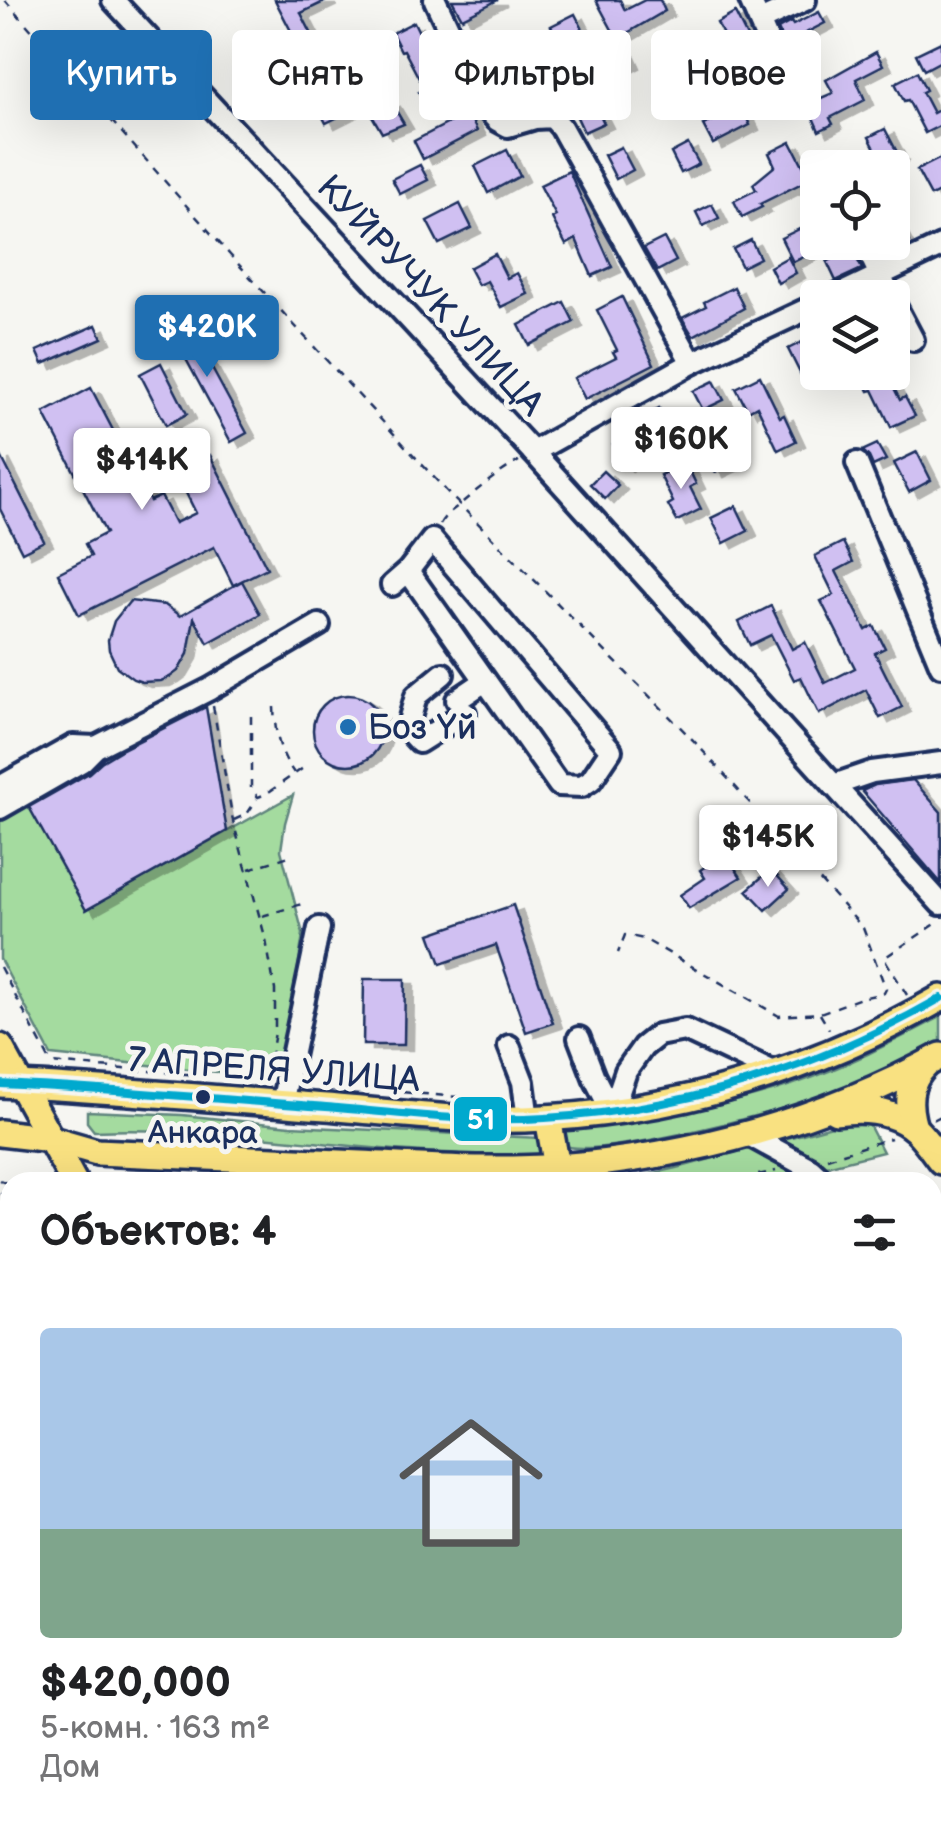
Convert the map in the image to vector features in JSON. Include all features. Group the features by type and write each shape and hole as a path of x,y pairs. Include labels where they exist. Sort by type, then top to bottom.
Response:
{"main road":[{"name":"7 АПРЕЛЯ УЛИЦА","path":"11,1085 284,1094 455,1118 538,1118 612,1112 683,1100 778,1074 857,1042 940,998"},
{"path":"0,1047 11,1085 52,1140 69,1172"},
{"path":"0,1134 52,1140 97,1152 466,1170 557,1167 625,1160 747,1134 852,1098 934,1060"},
{"path":"934,1060 914,1078 909,1101 941,1161"},
{"path":"798,1118 868,1110 923,1124"},
{"path":"538,1118 557,1167"},
{"path":"545,1172 557,1167"}],"street":[{"name":"КУЙРУЧУК УЛИЦА","path":"113,0 533,452 941,904"},
{"path":"435,0 486,108 497,120 508,126 552,117 560,127 692,362"},
{"path":"750,0 764,30"},
{"path":"760,21 804,0"},
{"path":"870,280 941,246"},
{"path":"873,260 882,280"},
{"path":"533,452 692,362 800,312"},
{"path":"910,334 913,340"},
{"path":"857,463 933,624 941,666"},
{"path":"432,540 610,750 591,780 582,786 559,785 485,681 400,578 432,540"},
{"path":"0,808 82,762 96,747 319,625"},
{"path":"443,674 416,696 407,728 418,742 485,681"},
{"path":"0,786 73,746 96,747"},
{"path":"834,784 872,772 941,763"},
{"path":"284,1094 318,928"},
{"path":"612,1112 626,1071 643,1047 658,1035 685,1030 778,1074"},
{"path":"579,1038 612,1112"},
{"path":"509,1046 538,1118"},
{"path":"747,1134 814,1172"}],"path":[{"path":"5,0 230,255 460,505 693,740 863,928 886,989 884,993 820,1013 779,1016 644,939 626,936 618,953"},
{"path":"444,515 491,477 533,452"},
{"path":"210,688 233,821 266,940 276,1011 267,1081 284,1094"},
{"path":"274,708 277,742 295,774"},
{"path":"251,716 251,788 258,797"},
{"path":"233,821 248,814 258,797 306,766"},
{"path":"247,870 289,856"},
{"path":"260,917 302,904"},
{"path":"908,995 884,958 941,920"},
{"path":"0,967 51,1063 208,1076"},
{"path":"376,1090 474,1098"},
{"path":"923,1124 941,1116"}],"green space":[{"path":"293,795 281,850 303,934 278,1078 51,1055 0,959 0,821 28,805 87,909"},
{"path":"941,1017 941,1042 813,1099 645,1141 581,1148 562,1145 561,1135 566,1130 710,1107 794,1084 850,1062"},
{"path":"87,1111 541,1138 540,1157 412,1151 206,1133 94,1131 87,1122"},
{"path":"865,1117 883,1152 802,1172 660,1172"}],"building":[{"path":"275,0 328,0 301,13 310,30 290,30"},
{"path":"452,0 498,0 462,18"},
{"path":"596,0 620,0 625,10 645,0 660,0 665,11 631,31 612,30"},
{"path":"819,12 825,23 812,30 778,29 791,22 793,25"},
{"path":"735,13 744,30 720,30 717,23"},
{"path":"575,14 583,30 553,30 551,26"},
{"path":"414,22 419,32 419,79 399,47 398,30"},
{"path":"941,42 941,61 924,70 916,54"},
{"path":"876,52 883,65 856,79 865,100 830,118 833,124 819,131 814,120 821,120 821,98 833,93 826,80"},
{"path":"917,72 933,113 941,109 941,125 925,133 895,83"},
{"path":"399,116 404,124 382,133 374,120 399,120"},
{"path":"454,120 472,120 477,131 423,159 414,141"},
{"path":"578,120 602,120 604,123 584,132"},
{"path":"714,120 748,120 750,125 713,144 703,125"},
{"path":"885,129 896,150 876,150 869,137"},
{"path":"791,142 800,160 800,184 742,217 734,201 756,190 753,184 775,166 769,153"},
{"path":"688,144 699,164 681,173 671,153"},
{"path":"621,147 633,170 616,179 604,155"},
{"path":"507,150 520,176 488,193 475,166"},
{"path":"941,158 941,191 931,196 917,170"},
{"path":"420,165 428,180 400,194 392,179"},
{"path":"569,171 612,267 592,276 576,239 566,245 540,185"},
{"path":"460,204 472,228 439,244 427,221"},
{"path":"712,204 719,218 703,226 696,212"},
{"path":"800,229 800,259 793,262 781,238"},
{"path":"664,238 676,261 657,271 644,248"},
{"path":"751,240 760,258 742,267 733,249"},
{"path":"495,254 507,278 517,273 528,294 501,307 487,281 478,285 469,268"},
{"path":"788,257 796,273 778,283 770,267"},
{"path":"858,260 862,269 836,280 827,262"},
{"path":"734,287 744,308 693,336 682,318"},
{"path":"622,297 654,364 585,399 574,378 616,357 613,352 617,350 597,310"},
{"path":"564,302 574,322 529,345 519,325"},
{"path":"184,317 247,433 231,442 168,326"},
{"path":"96,325 102,338 43,364 37,351"},
{"path":"800,343 800,373 788,349"},
{"path":"161,363 187,414 166,425 140,374"},
{"path":"760,376 796,441 778,450 757,406 748,411 736,388"},
{"path":"714,381 724,400 703,410 693,391"},
{"path":"91,388 150,501 161,496 175,523 196,513 176,473 210,455 267,568 233,585 214,547 79,615 58,573 91,556 85,544 106,533 44,413"},
{"path":"873,390 895,390 900,400 905,397 915,416 891,427"},
{"path":"659,408 670,431 656,437 645,416"},
{"path":"626,438 636,459 623,466 613,444"},
{"path":"734,443 742,459 715,472 707,456"},
{"path":"877,444 886,460 873,466 862,451"},
{"path":"917,452 931,480 909,492 894,463"},
{"path":"0,454 44,541 22,552 0,509"},
{"path":"686,463 696,484 690,487 701,509 677,521 660,475"},
{"path":"603,471 618,485 605,499 590,484"},
{"path":"736,506 748,531 724,543 711,518"},
{"path":"843,542 853,562 836,571 866,630 874,626 885,648 875,653 902,707 880,718 866,690 819,714 801,677 794,680 771,635 750,645 739,622 771,606 792,649 805,642 825,683 855,668 821,601 834,595 815,556"},
{"path":"242,581 260,614 208,643 194,618 188,654 170,677 142,682 117,667 108,640 114,621 130,601 165,605 180,616"},
{"name":"Боз Үй","path":"348,695 362,697 373,705 381,716 381,744 373,755 362,763 348,765 334,763 323,755 315,744 313,730 315,716 323,705 334,697"},
{"path":"206,707 227,831 86,910 29,807 121,750"},
{"path":"913,780 941,812 941,883 862,791 875,785"},
{"path":"725,853 741,877 689,908 680,895 705,878 700,870"},
{"path":"771,869 789,889 766,910 747,890"},
{"path":"513,905 553,1023 526,1032 496,945 441,964 430,934"},
{"path":"364,979 405,979 404,1045 363,1045"}],"transit line":[{"name":"51","path":"0,1084 463,1118 545,1118 649,1106 750,1081 847,1045 941,998"}],"place":[{"name":"Боз Үй","path":"348,727"},
{"name":"Анкара","path":"203,1097"}]}
